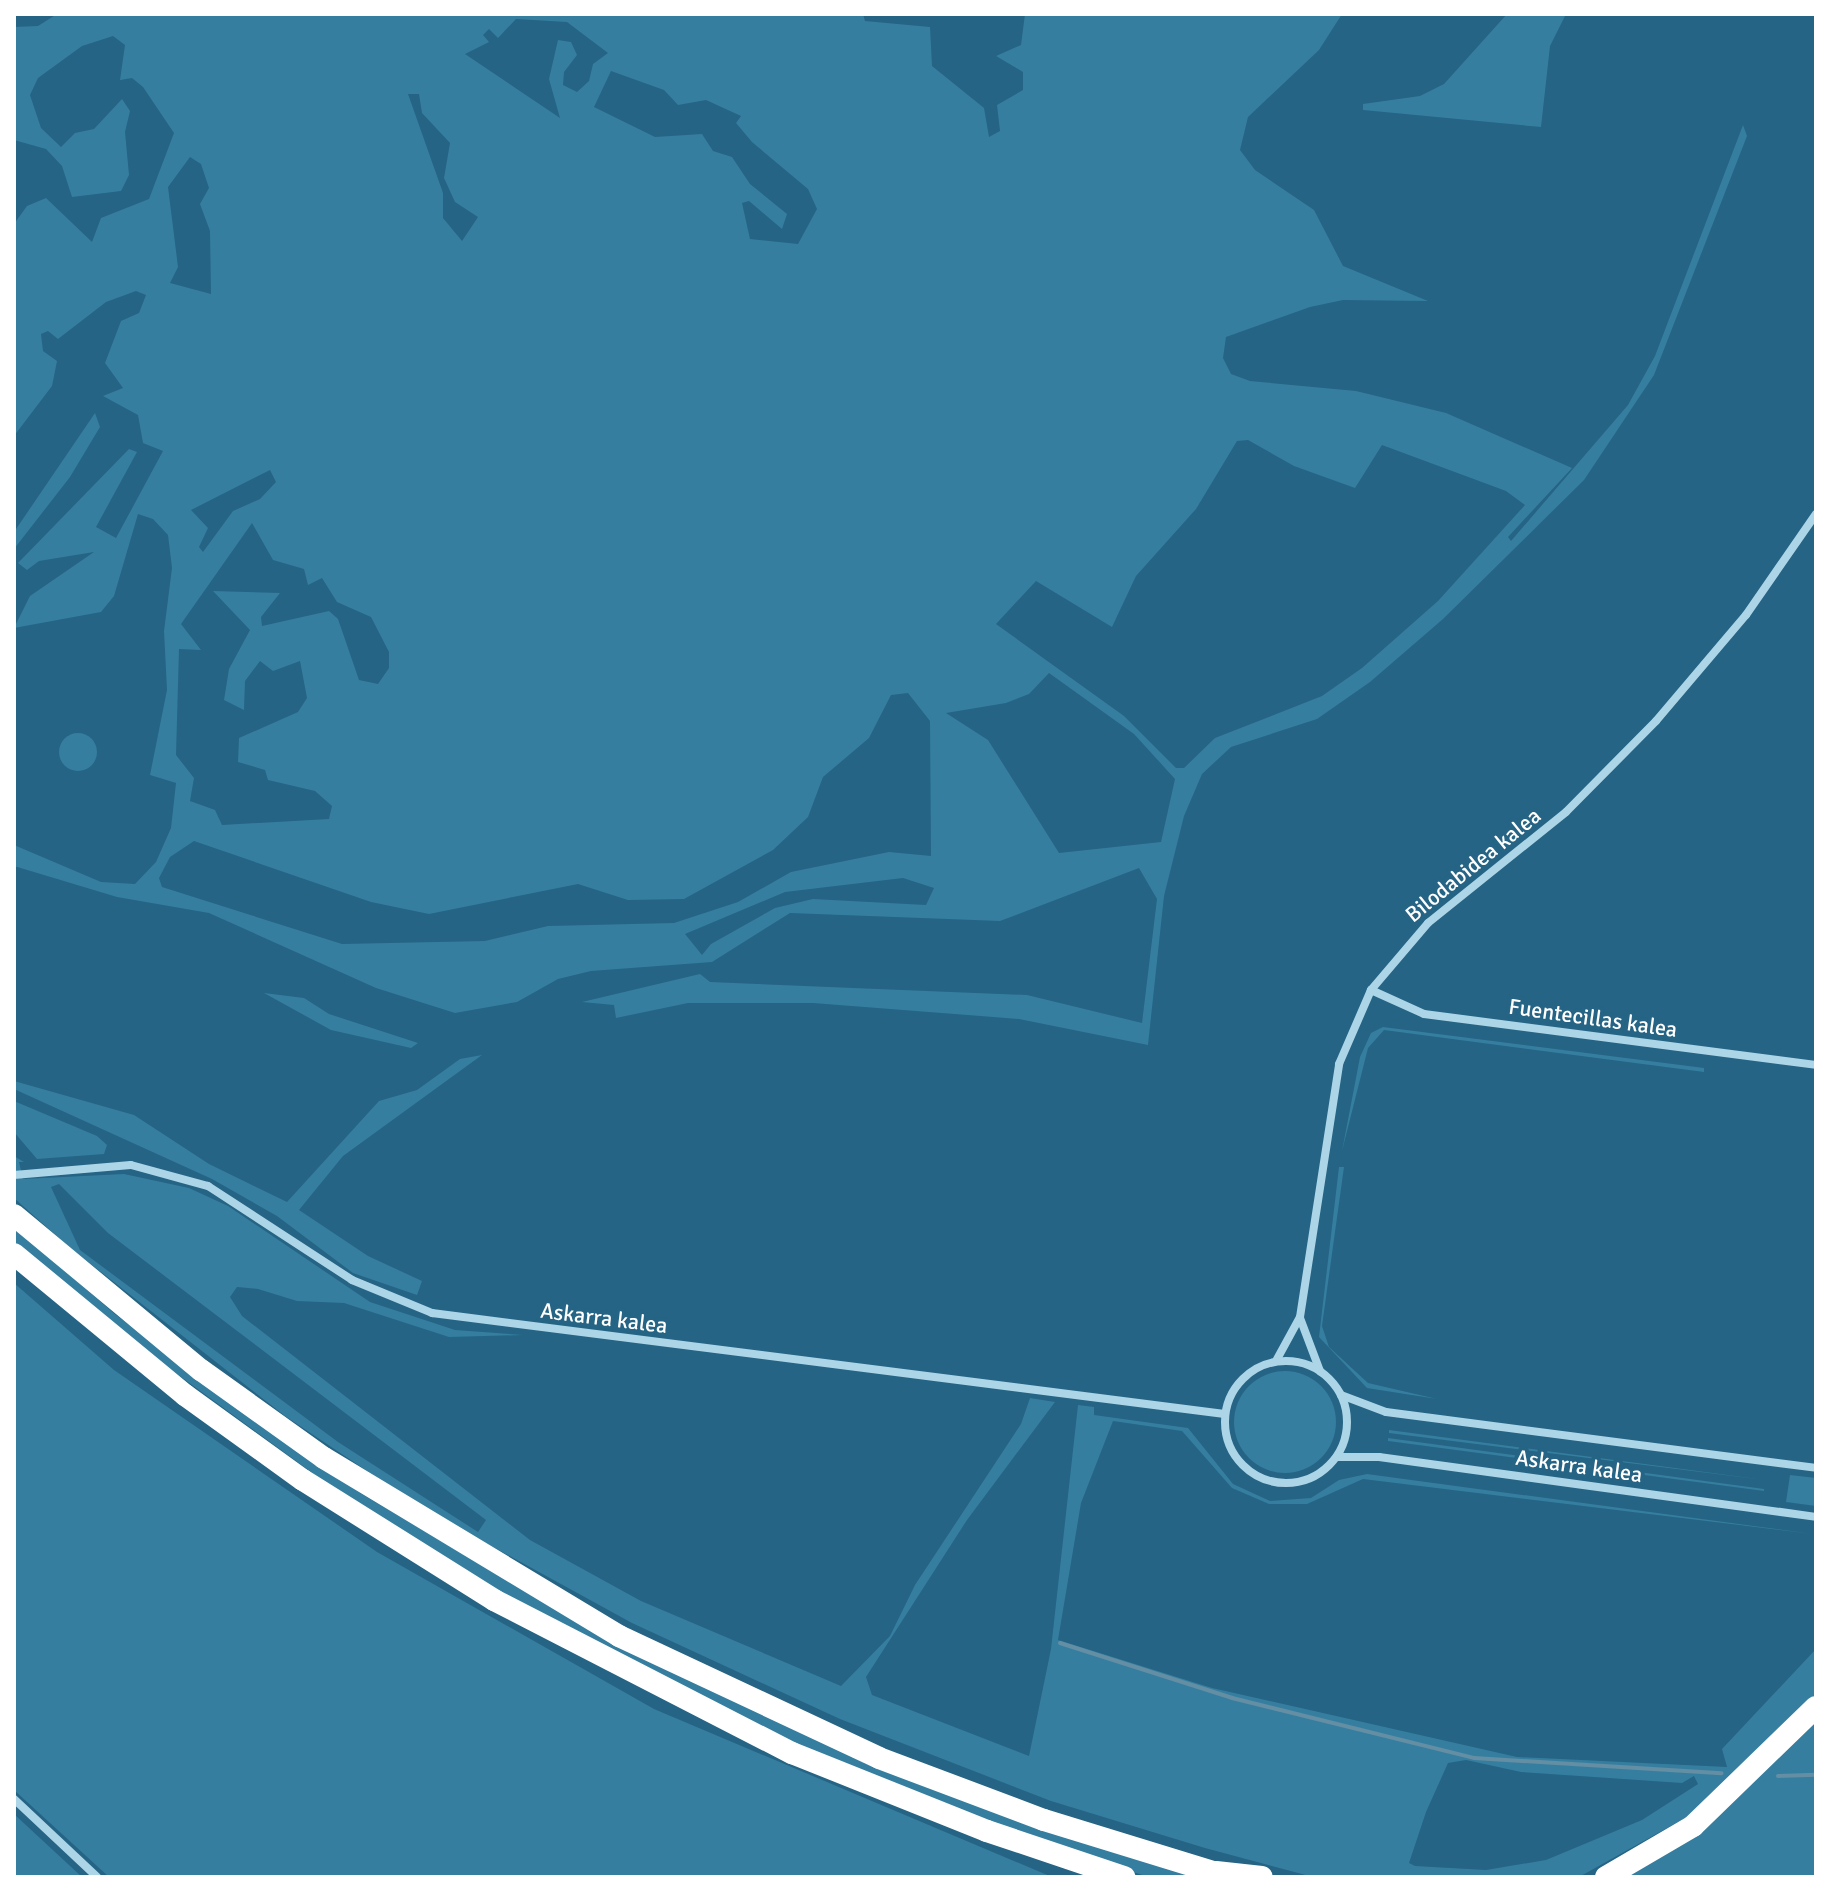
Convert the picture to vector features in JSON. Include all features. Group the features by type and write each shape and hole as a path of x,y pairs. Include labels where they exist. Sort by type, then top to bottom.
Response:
{"highway":[{"path":"14,1215 201,1370 324,1458 591,1621 879,1758 1229,1877"},
{"path":"14,1254 185,1395 303,1480 494,1600 792,1753 1115,1875"},
{"path":"1606,1877 1693,1826 1816,1707"},
{"path":"1204,1871 1262,1877"}],"street":[{"name":"Bilodabidea kalea","path":"1276,1361 1300,1317 1336,1075 1371,990 1428,923 1566,812 1656,721 1746,615 1816,514"},
{"name":"Fuentecillas kalea","path":"1371,990 1424,1014 1816,1065"},
{"name":"Askarra kalea","path":"14,1175 25,1171 131,1165 208,1186 272,1222 352,1280 432,1313 1225,1414"},
{"name":"Bilodabidea kalea","path":"1300,1317 1320,1371"},
{"path":"1276,1361 1320,1371 1341,1395 1347,1426 1337,1457 1304,1481 1264,1480 1233,1454 1225,1414 1236,1385 1276,1361"},
{"name":"Askarra kalea","path":"1341,1395 1386,1412 1816,1468"},
{"name":"Askarra kalea","path":"1337,1457 1379,1457 1816,1517"},
{"path":"14,1799 97,1877"}],"shaded area":[{"path":"57,14 863,14 865,21 930,27 932,66 984,108 989,137 1000,131 997,105 1023,90 1023,72 996,56 1021,45 1025,14 1342,14 1319,50 1248,117 1240,150 1255,170 1314,210 1343,266 1428,301 1343,300 1310,307 1226,337 1223,358 1231,374 1250,381 1356,391 1446,413 1572,468 1508,537 1511,541 1628,405 1655,356 1743,125 1747,136 1654,375 1584,480 1443,619 1370,682 1317,719 1231,747 1202,774 1184,816 1164,896 1148,1045 1019,1019 813,1003 688,1003 616,1018 614,1005 582,1002 700,974 710,982 1027,995 1142,1023 1157,899 1139,868 1000,921 790,913 712,962 591,971 558,979 517,1002 455,1013 376,988 209,913 117,897 14,866 14,845 101,882 135,884 156,862 171,828 176,783 150,775 167,690 164,631 172,568 168,535 153,519 138,514 114,596 101,612 14,628 30,596 94,552 39,561 27,570 18,563 129,449 137,452 96,527 116,538 163,451 143,443 138,415 103,396 123,388 105,363 121,321 139,313 146,295 136,291 106,302 58,339 48,331 41,334 43,351 57,361 52,386 14,436 14,224 27,206 46,198 92,242 101,218 149,199 174,133 143,87 132,78 120,80 125,45 113,36 82,46 38,78 30,95 41,128 61,147 75,133 94,129 122,99 130,111 125,132 129,175 121,191 72,197 62,166 46,149 14,140 14,27 38,26","holes":["516,19 567,22 608,53 593,64 589,81 577,92 563,85 564,72 577,55 571,42 558,40 549,79 560,118 465,54 489,42 483,35 489,29 498,38","611,71 664,90 678,105 706,100 741,116 736,123 752,142 808,189 817,209 798,244 750,239 742,203 749,201 782,229 787,214 750,184 732,157 713,151 702,134 655,137 594,107","408,94 419,94 422,113 450,143 444,178 455,202 478,217 462,241 443,218 443,193","190,157 201,164 209,188 200,204 210,231 211,294 170,283 178,267 168,187","1248,440 1294,466 1355,488 1382,445 1506,491 1525,505 1438,601 1362,668 1322,696 1215,738 1184,768 1176,768 1124,716 996,624 1036,581 1112,627 1136,576 1196,509 1237,441","270,470 276,482 260,499 233,511 203,552 199,547 208,528 191,510","252,523 273,560 304,569 308,585 322,578 337,602 371,617 389,652 389,668 378,684 359,680 338,619 329,611 262,626 261,617 280,593 213,591 250,630 229,669 224,700 244,710 245,681 260,661 273,671 300,661 307,698 298,712 239,738 238,762 265,770 268,780 315,791 332,806 329,819 222,825 215,810 190,801 194,778 176,755 179,649 201,650 181,624","1049,673 1134,734 1175,779 1161,842 1059,853 988,740 946,713 1006,703 1029,694","908,693 930,721 931,856 889,852 791,872 738,902 674,923 548,926 485,941 342,944 162,887 159,878 170,857 194,841 371,902 429,914 578,884 628,900 684,899 773,850 808,817 823,777 869,738 891,695","903,878 934,888 926,905 813,899 775,908 711,944 702,955 685,934 785,892"]},
{"path":"1507,14 1566,14 1550,46 1541,127 1363,110 1363,104 1420,96 1444,84"},
{"path":"95,413 100,427 70,477 14,549 14,532"},
{"path":"78,733 92,738 97,752 92,766 78,771 64,766 59,752 64,738"},
{"path":"264,993 304,998 329,1014 418,1043 411,1048 331,1030"},
{"path":"1383,1027 1704,1068 1704,1072 1384,1030 1368,1048 1342,1151 1360,1057 1371,1033"},
{"path":"482,1055 343,1156 299,1210 368,1256 422,1281 417,1295 353,1273 277,1216 212,1179 14,1089 14,1081 134,1115 209,1164 287,1202 379,1101 417,1090 460,1059"},
{"path":"14,1101 97,1136 107,1145 104,1154 37,1159 14,1132"},
{"path":"14,1156 24,1162 19,1162 23,1179 124,1174 189,1188 228,1206 370,1302 455,1330 523,1335 449,1337 344,1303 297,1301 258,1289 237,1287 230,1297 242,1316 530,1540 641,1601 841,1686 890,1636 915,1585 1021,1424 1030,1398 1055,1402 967,1520 866,1677 872,1695 1029,1756 1051,1649 1078,1405 1094,1407 1094,1415 1188,1428 1233,1484 1270,1501 1311,1498 1339,1480 1367,1474 1813,1534 1363,1479 1307,1504 1269,1504 1232,1488 1182,1431 1113,1421 1081,1503 1058,1640 1212,1688 1517,1757 1727,1767 1722,1749 1816,1649 1816,1695 1694,1813 1579,1877 1313,1877 1205,1848 1051,1801 840,1719 632,1623 424,1509 285,1416 69,1247 14,1198","holes":["59,1184 108,1233 486,1520 478,1532 338,1442 80,1250 51,1187","1466,1760 1521,1772 1682,1783 1694,1776 1698,1784 1642,1820 1546,1860 1486,1870 1415,1866 1409,1863 1426,1812 1448,1763"]},
{"path":"1339,1167 1344,1167 1322,1326 1329,1347 1368,1383 1437,1399 1367,1388 1319,1337"},
{"path":"14,1227 116,1315 360,1493 598,1634 867,1764 1193,1877 1149,1877 1066,1851 866,1774 715,1707 459,1570 355,1504 110,1325 14,1243"},
{"path":"14,1283 114,1370 377,1552 654,1709 1052,1877 109,1877 14,1790"},
{"path":"1285,1371 1305,1375 1321,1386 1332,1402 1336,1422 1332,1442 1321,1458 1305,1469 1285,1473 1265,1469 1249,1458 1238,1442 1234,1422 1238,1402 1249,1386 1265,1375"},
{"path":"1389,1430 1765,1480 1389,1433"},
{"path":"1388,1438 1764,1489 1764,1491 1388,1441"},
{"path":"1790,1475 1816,1478 1816,1506 1786,1502"},
{"path":"1816,1720 1816,1877 1625,1877 1696,1833"},
{"path":"14,1814 82,1877 14,1877"}],"waterway":[{"path":"1060,1643 1232,1698 1474,1758 1722,1773"},
{"path":"1778,1776 1816,1775"}]}
